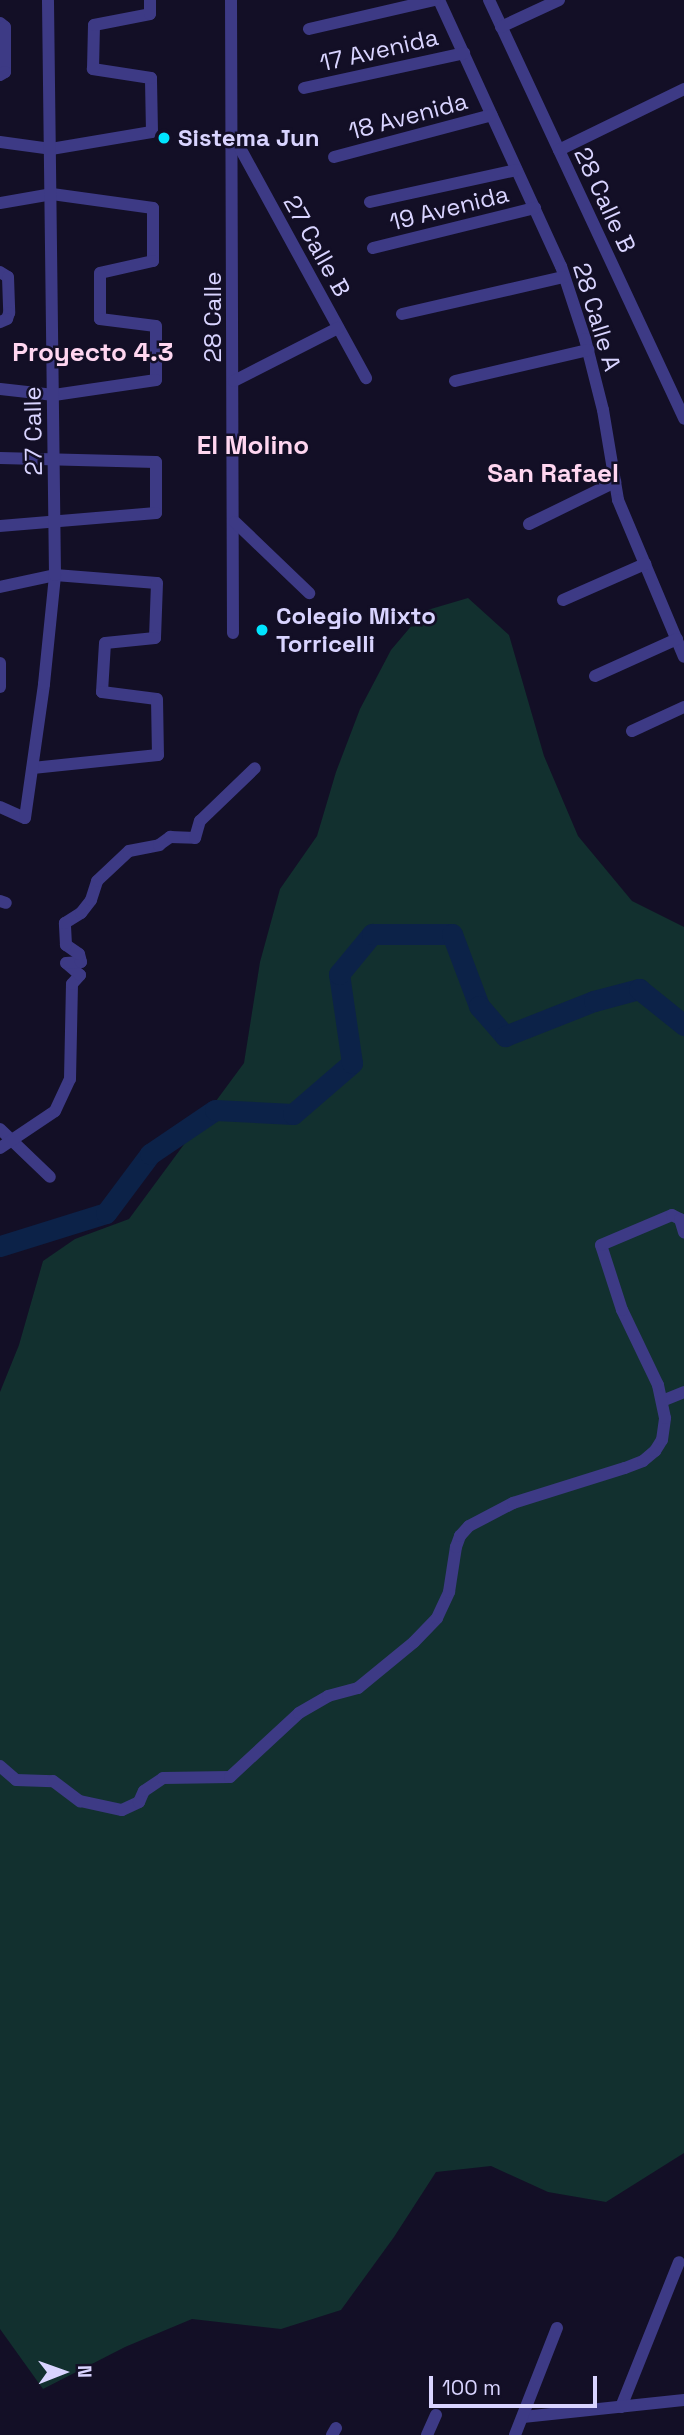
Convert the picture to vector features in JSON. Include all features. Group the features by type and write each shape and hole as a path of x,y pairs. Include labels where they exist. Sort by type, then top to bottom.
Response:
{"street":[{"name":"27 Calle","path":"0,807 25,818 55,575 48,0"},
{"path":"0,142 51,149 152,132 151,78 93,69 94,24 150,14 150,0"},
{"name":"28 Calle","path":"231,0 235,522 233,633"},
{"path":"309,29 437,0"},
{"name":"28 Calle A","path":"437,0 464,53 564,277 588,350 603,410 618,500 684,656"},
{"name":"28 Calle B","path":"489,0 684,419"},
{"path":"502,27 559,0"},
{"path":"2,24 2,74"},
{"name":"17 Avenida","path":"304,88 464,53"},
{"path":"559,150 684,89"},
{"name":"18 Avenida","path":"334,157 492,115"},
{"name":"27 Calle B","path":"232,134 366,378"},
{"path":"370,202 517,170"},
{"path":"0,203 52,194 153,208 153,261 100,273 100,319 156,326 156,380 54,395 0,389"},
{"name":"19 Avenida","path":"373,248 535,208"},
{"path":"2,321 9,313 8,277 3,272"},
{"path":"402,314 564,277"},
{"path":"234,381 338,328"},
{"path":"455,381 588,350"},
{"path":"0,458 55,457 156,462 156,513 0,526"},
{"path":"529,524 615,482"},
{"path":"235,522 309,593"},
{"path":"563,600 645,564"},
{"path":"0,587 55,575 157,583 155,638 105,643 102,692 157,699 158,755 33,768"},
{"path":"595,676 677,639"},
{"path":"0,687 1,663"},
{"path":"632,731 684,708"},
{"path":"0,1148 55,1111 70,1079 72,984 80,975 66,963 80,962 79,954 66,945 65,923 81,912 91,900 97,881 129,851 159,845 170,837 195,838 200,821 255,768"},
{"path":"0,1129 50,1177"},
{"path":"0,1766 16,1780 53,1781 75,1799 117,1811 139,1802 144,1791 163,1778 226,1779 234,1775 278,1729 299,1713 328,1696 358,1688 427,1630 446,1601 456,1547 469,1526 513,1503 643,1461 662,1440 665,1419 658,1385 622,1310 601,1245 672,1215 680,1219 684,1232"},
{"path":"662,1402 684,1392"},
{"path":"621,2407 679,2262"},
{"path":"515,2435 558,2328"},
{"path":"523,2417 684,2400"},
{"path":"427,2435 436,2415"}],"green space":[{"path":"468,598 509,635 544,756 578,836 632,901 684,927 684,2153 606,2202 548,2192 491,2166 436,2172 394,2237 341,2310 281,2329 192,2319 125,2347 43,2389 0,2329 0,1392 19,1345 43,1261 75,1239 129,1219 244,1063 260,962 280,889 317,836 336,772 360,709 391,650 424,611"}],"waterway":[{"path":"0,1246 106,1213 150,1154 215,1110 293,1114 352,1063 339,974 372,934 452,934 479,1006 505,1036 594,1001 639,989 684,1025"}],"place":[{"name":"Sistema Jun","path":"164,138"},
{"name":"Colegio Mixto Torricelli","path":"262,630"}],"district":[{"name":"Proyecto 4.3","path":"93,353"},
{"name":"El Molino","path":"253,446"},
{"name":"San Rafael","path":"553,474"}]}
